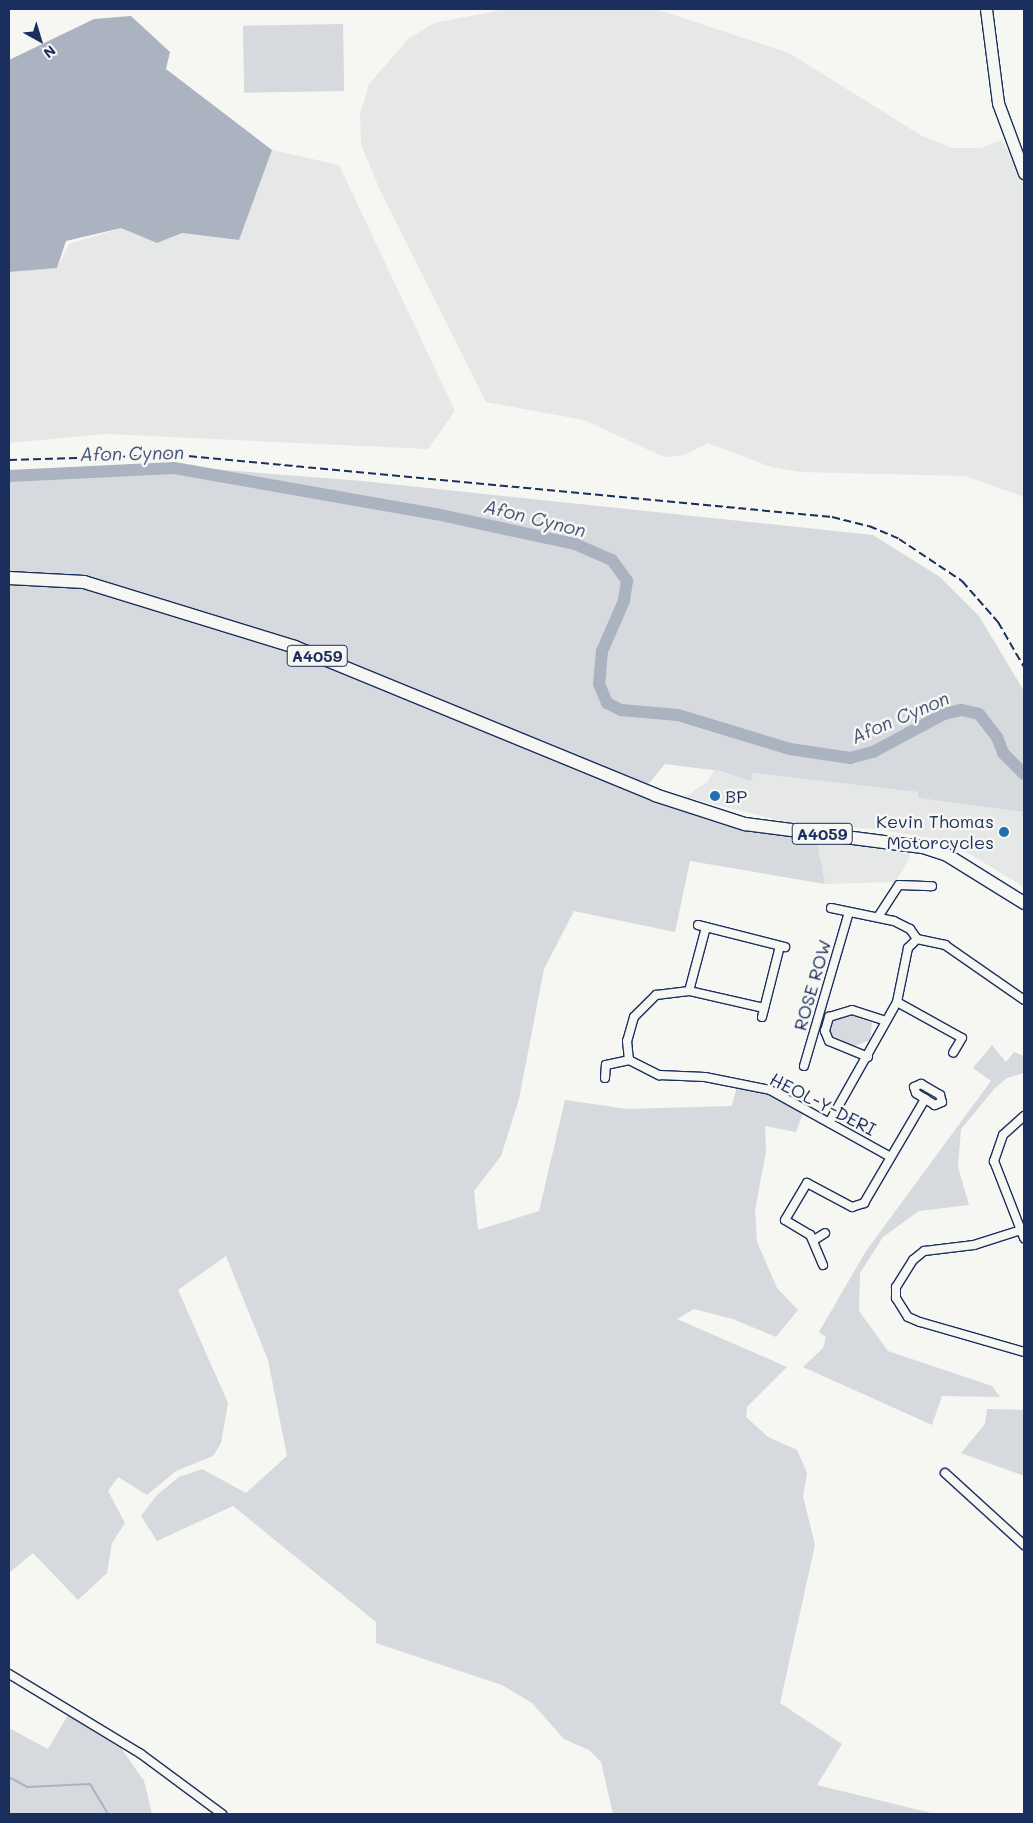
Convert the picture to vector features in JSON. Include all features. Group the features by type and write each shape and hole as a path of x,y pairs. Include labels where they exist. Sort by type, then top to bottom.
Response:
{"main road":[{"path":"986,9 998,103 1024,173"},
{"name":"A4059","path":"9,578 84,582 295,647 656,795 745,824 923,847 946,855 1024,903"}],"street":[{"path":"878,917 898,885 932,886"},
{"path":"831,908 878,917 910,929 917,939 945,945 1024,1000"},
{"name":"ROSE ROW","path":"804,1066 849,912"},
{"path":"689,990 702,926 783,946 762,1017"},
{"path":"830,1121 868,1058 897,1002 908,948 917,939"},
{"path":"605,1078 606,1065 630,1060 627,1041 640,1007 656,995 689,990 764,1008"},
{"path":"897,1002 962,1038 953,1053"},
{"path":"868,1058 829,1041 825,1031 829,1016 852,1010 886,1021"},
{"name":"HEOL-Y-DERI","path":"630,1060 659,1075 704,1077 770,1090 830,1121 891,1157"},
{"path":"823,1265 814,1240 785,1220 807,1183 859,1207 891,1157 924,1099"},
{"path":"1024,1116 1003,1135 994,1161 1024,1238"},
{"path":"1021,1230 974,1245 924,1251 900,1280 896,1298 908,1317 1024,1352"},
{"path":"814,1240 825,1233"},
{"path":"946,1473 1024,1545"},
{"path":"9,1674 141,1754 222,1814"}],"shaded area":[{"path":"507,9 656,9 789,53 922,136 952,148 981,148 1002,140 1024,183 1024,497 965,476 801,472 771,467 708,443 685,455 664,457 584,420 486,402 380,190 361,145 360,115 369,84 408,39 434,23"},
{"path":"131,16 170,52 166,69 272,150 239,240 182,233 157,243 121,228 66,241 57,268 9,272 9,60 94,19"},
{"path":"343,24 344,91 244,93 243,26"},
{"path":"272,150 339,165 455,411 428,449 106,434 9,443 9,272 57,268 69,244 121,228 157,243 182,233 239,240"},
{"path":"174,466 362,481 873,535 940,577 979,616 1024,691 1024,812 918,798 918,792 753,773 751,781 720,771 665,764 640,794 746,830 817,841 825,884 690,861 675,932 574,911 544,969 519,1099 501,1156 474,1191 478,1230 539,1211 565,1100 627,1109 732,1106 737,1086 768,1094 803,1113 796,1132 765,1126 766,1152 755,1210 757,1242 777,1288 798,1310 776,1337 733,1319 694,1309 677,1319 787,1367 747,1407 746,1417 768,1437 797,1450 807,1473 803,1496 815,1545 780,1703 842,1744 817,1785 935,1814 613,1814 601,1762 589,1750 564,1739 532,1703 502,1685 376,1643 376,1622 233,1506 157,1541 141,1516 157,1495 179,1477 202,1469 246,1493 287,1456 268,1360 226,1256 178,1290 228,1403 221,1443 213,1456 176,1471 147,1495 118,1477 108,1491 125,1523 112,1543 107,1573 78,1600 33,1553 9,1573 9,473"},
{"path":"714,770 751,780 753,773 918,792 918,798 1024,812 1024,887 963,850 929,838 877,829 798,825 685,797 708,781"},
{"path":"817,843 853,844 910,854 895,882 825,884"},
{"path":"848,1013 872,1023 870,1040 854,1046 830,1035 834,1018"},
{"path":"992,1045 1006,1062 1014,1052 1024,1056 1024,1073 1007,1078 995,1088 961,1129 958,1167 969,1205 919,1211 883,1237 860,1273 859,1311 888,1351 992,1386 1000,1397 942,1396 932,1425 803,1367 823,1348 826,1337 819,1332 866,1251 991,1081 973,1068"},
{"path":"987,1409 1024,1410 1024,1476 961,1453 985,1424"},
{"path":"68,1715 121,1748 144,1781 152,1814 9,1814 9,1728 48,1749"}],"waterway":[{"name":"Afon Cynon","path":"9,476 174,468 436,514 575,544 612,560 627,581 624,601 602,651 599,684 607,703 621,710 678,715 790,749 850,758 873,752 944,714 962,710 979,714 997,737 1003,753 1024,774"},
{"path":"9,1777 27,1787 90,1784 108,1814"}],"railway":[{"path":"9,460 177,455 832,517 869,526 899,539 962,581 998,622 1024,667"}],"place":[{"name":"BP","path":"715,796"},
{"name":"Kevin Thomas Motorcycles","path":"1004,832"}]}
